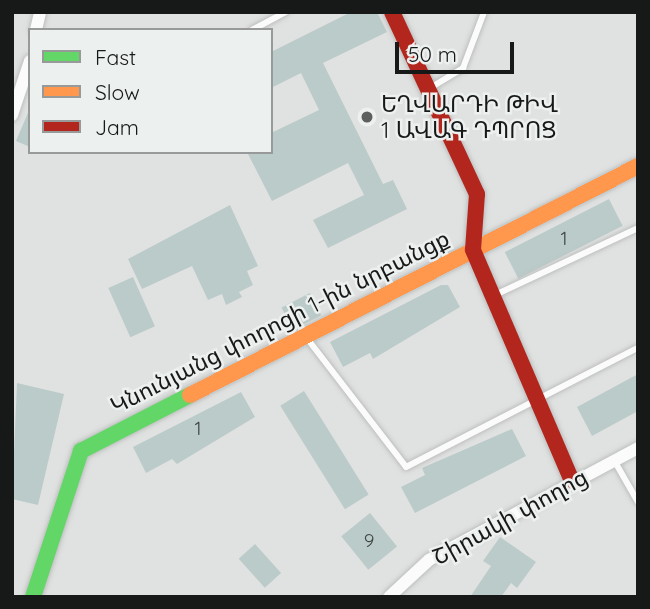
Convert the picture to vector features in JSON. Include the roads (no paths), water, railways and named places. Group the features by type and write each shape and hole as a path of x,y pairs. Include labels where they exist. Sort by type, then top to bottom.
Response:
{"street":[{"path":"392,12 430,88 477,194 481,216 473,250 572,481"},
{"path":"12,115 28,67"},
{"name":"Կնունյանց փողոցի 1-ին նրբանցք","path":"33,597 81,451 638,166"},
{"name":"Շիրակի փողոց","path":"389,597 429,560 638,448"}],"lane":[{"path":"256,28 286,12"},
{"path":"430,88 463,68 484,12"},
{"path":"493,296 638,228"},
{"path":"306,337 406,467 638,348"},
{"path":"614,460 638,502"}],"place":[{"name":"ԵՂՎԱՐԴԻ ԹԻՎ 1 ԱՎԱԳ ԴՊՐՈՑ","path":"367,117"}]}
